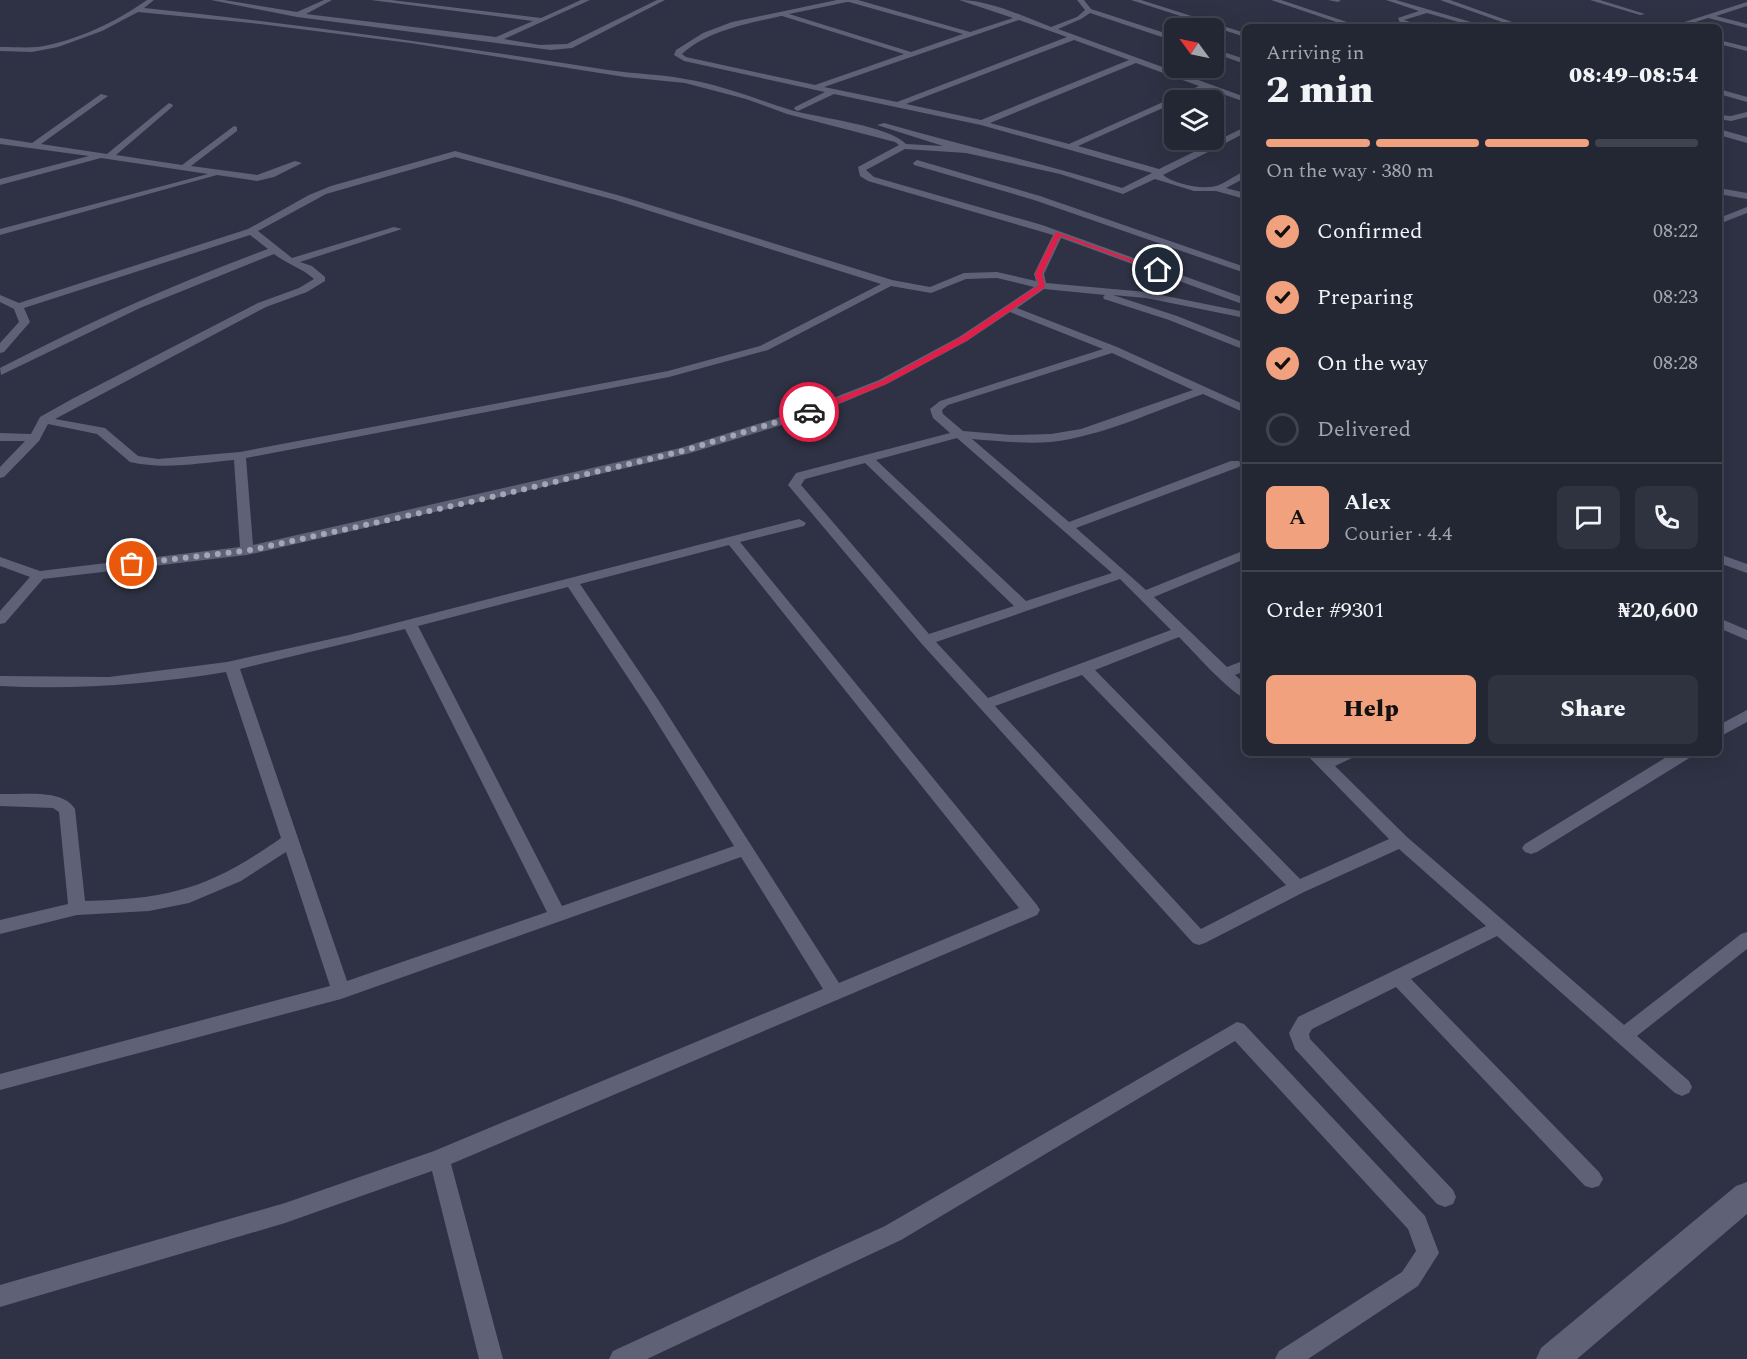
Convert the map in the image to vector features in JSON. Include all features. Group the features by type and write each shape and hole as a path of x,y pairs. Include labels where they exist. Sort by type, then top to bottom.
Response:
{"main road":[{"path":"1552,1359 1747,1196"}],"street":[{"path":"0,49 46,48 79,37 138,10 151,0"},
{"path":"214,0 297,15 562,48 662,0"},
{"path":"247,7 265,0"},
{"path":"297,15 329,0"},
{"path":"374,0 543,20"},
{"path":"561,0 584,1"},
{"path":"969,34 849,0 720,29 679,52 678,55 684,59 982,123 1158,172"},
{"path":"962,0 1242,99"},
{"path":"1080,0 1089,10 1164,35"},
{"path":"1134,0 1242,34"},
{"path":"1274,0 1349,24"},
{"path":"1331,0 1338,0"},
{"path":"1443,0 1508,22 1504,24"},
{"path":"1593,0 1642,14"},
{"path":"498,39 584,1"},
{"path":"1391,1 1421,1"},
{"path":"1391,1 1473,24"},
{"path":"1683,24 1747,4"},
{"path":"138,10 260,22 410,41 625,75 686,81 759,100 783,110 882,134 898,140 904,146"},
{"path":"1049,30 1079,18 1089,10"},
{"path":"1412,24 1400,20 1426,11"},
{"path":"782,14 910,54"},
{"path":"1708,16 1747,26"},
{"path":"816,87 1018,18"},
{"path":"900,104 1071,38"},
{"path":"1722,43 1747,49"},
{"path":"1722,51 1737,46"},
{"path":"1224,55 1242,61"},
{"path":"982,123 1134,61"},
{"path":"726,76 735,70"},
{"path":"710,87 718,82"},
{"path":"1071,146 1205,86"},
{"path":"1723,92 1747,87"},
{"path":"798,110 833,91"},
{"path":"1723,92 1747,100"},
{"path":"35,145 104,96"},
{"path":"0,182 108,155 169,105"},
{"path":"783,110 836,114 908,131 966,150 1062,172 1123,190 1242,131"},
{"path":"1722,118 1731,119 1747,114"},
{"path":"184,167 234,129"},
{"path":"1722,133 1747,140"},
{"path":"0,141 257,178 271,175 298,163"},
{"path":"966,150 904,146 866,164 861,169 863,174 905,189 941,197 1058,234 1242,301"},
{"path":"18,307 251,231 303,201 332,188 431,163 455,154 618,198 890,283 931,290 964,276 997,275 1042,286 1082,288 1171,300 1242,314"},
{"path":"916,163 1037,198 1242,269"},
{"path":"1158,172 1159,178 1242,195"},
{"path":"0,232 219,173"},
{"path":"1218,189 1242,176"},
{"path":"1722,192 1747,196"},
{"path":"1722,220 1747,210"},
{"path":"290,262 397,229"},
{"path":"0,474 35,438 44,420 262,305 303,290 321,279 308,268 290,262 251,231"},
{"path":"1042,286 1039,274 1058,234"},
{"path":"0,369 70,335 212,274 276,250"},
{"path":"44,420 101,431 134,459 158,463 240,456 669,374 764,348 890,283"},
{"path":"0,561 39,575 247,550 475,501 672,454 783,421 883,382 963,339 1042,286"},
{"path":"1082,288 1173,318 1242,346"},
{"path":"1171,300 1218,291"},
{"path":"0,298 18,307 25,322 0,350"},
{"path":"1008,308 1113,350 1242,408"},
{"path":"1113,350 944,403 936,409 937,416 1122,574 1242,690"},
{"path":"1203,390 1084,432 1051,438 989,438 959,434 800,476 794,485 926,640 1199,938 1298,887 1401,841"},
{"path":"0,437 35,438"},
{"path":"240,456 247,550"},
{"path":"868,459 1024,607"},
{"path":"1067,527 1235,464"},
{"path":"0,681 56,684 105,682 145,679 232,666 410,624 799,523"},
{"path":"0,1296 285,1213 439,1159 834,990 1031,910 732,541"},
{"path":"1143,596 1242,555"},
{"path":"1722,559 1747,569"},
{"path":"926,640 1122,574"},
{"path":"0,620 39,575"},
{"path":"572,582 654,705 834,990"},
{"path":"410,624 558,916"},
{"path":"1722,624 1747,636"},
{"path":"985,704 1085,669 1182,631"},
{"path":"232,666 341,991"},
{"path":"1224,674 1242,666"},
{"path":"1085,669 1298,887"},
{"path":"1722,730 1747,715"},
{"path":"1531,848 1680,756"},
{"path":"1319,758 1401,841 1682,1087"},
{"path":"0,800 56,802 67,809 77,908"},
{"path":"0,927 77,908 174,900 211,887 254,866 291,840"},
{"path":"0,1082 341,991 745,849"},
{"path":"1445,1197 1302,1043 1299,1033 1305,1023 1499,927"},
{"path":"1624,1036 1747,939"},
{"path":"1398,977 1592,1179"},
{"path":"621,1359 893,1233 1236,1030 1417,1223 1428,1253 1410,1278 1287,1359"},
{"path":"439,1159 491,1359"}],"way so far":[{"path":"132,564 251,550 475,501 683,451 809,412"}],"route":[{"path":"809,412 883,382 963,339 1042,286 1039,274 1058,234 1158,270"}]}
